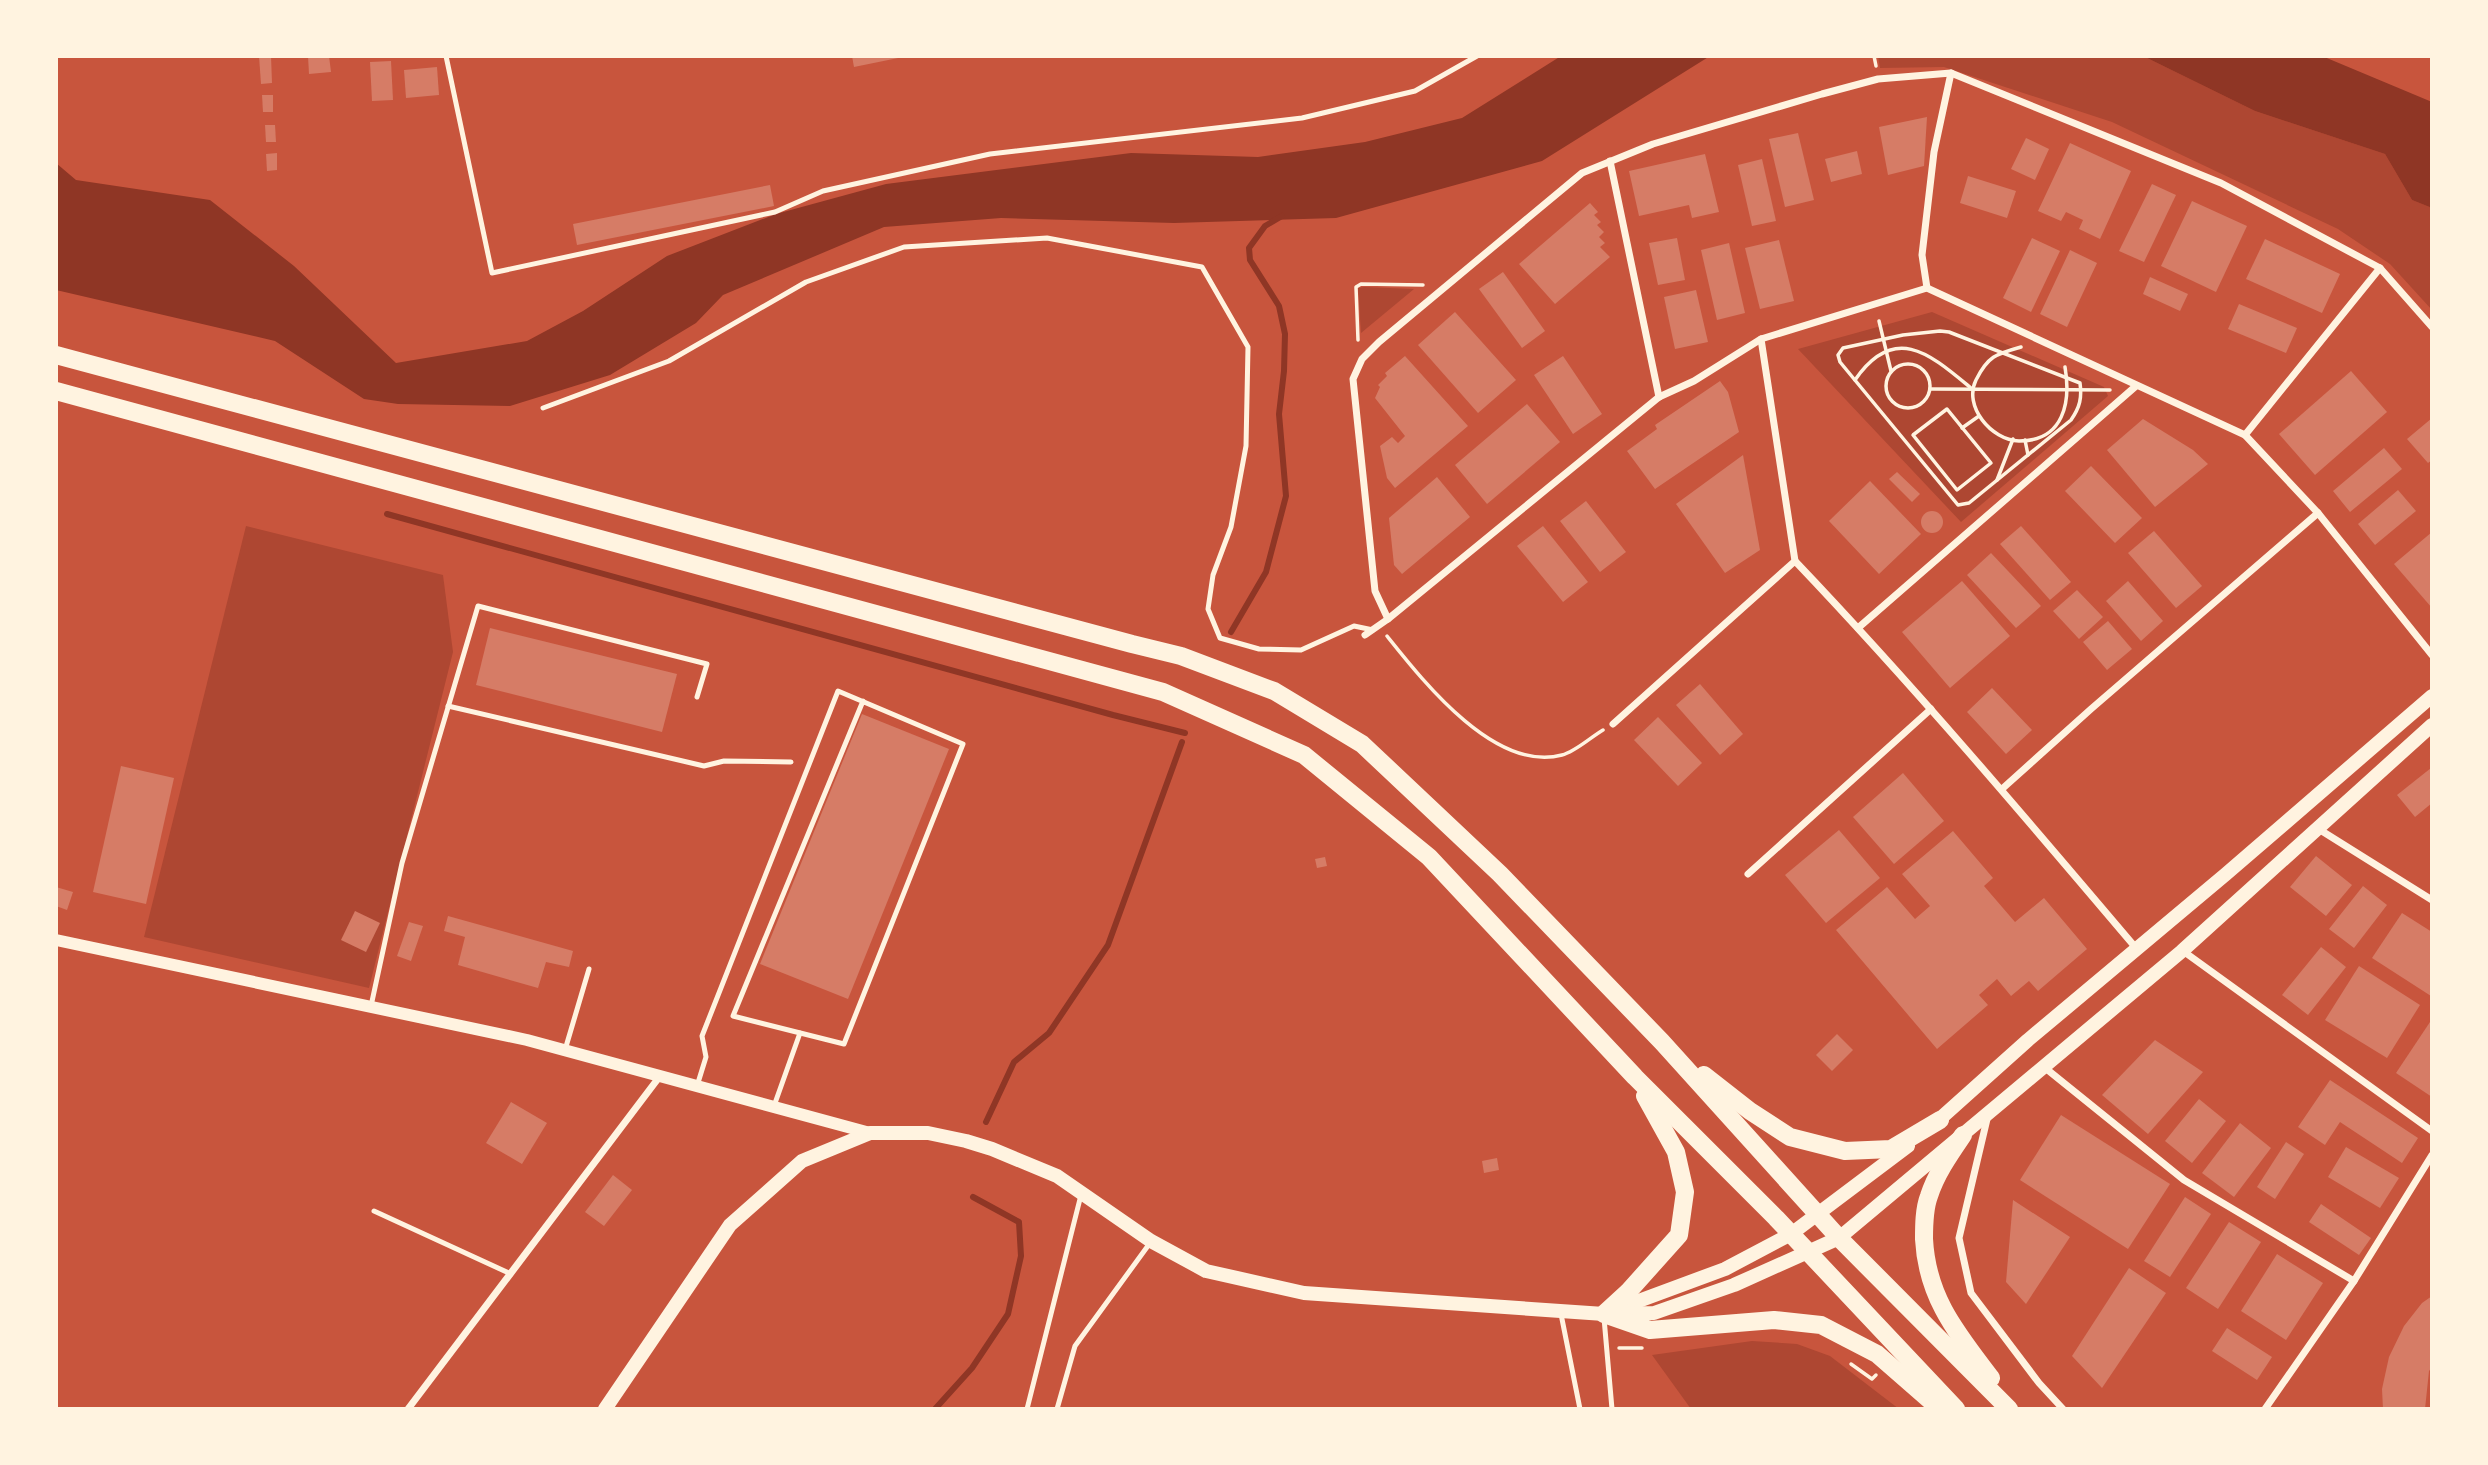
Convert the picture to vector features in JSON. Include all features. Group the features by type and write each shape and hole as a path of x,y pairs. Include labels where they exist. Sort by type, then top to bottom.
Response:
{"highway":[{"path":"56,355 1181,656 1274,691 1362,744 1500,874 1662,1042 1839,1238 2008,1409"},
{"path":"56,391 1163,692 1304,755 1429,857 1635,1077 1791,1234 1956,1409"},
{"path":"1662,1042 1750,1111 1790,1137 1845,1151 1891,1149 1940,1119"},
{"path":"1635,1077 1676,1152 1685,1192 1678,1235 1628,1292 1604,1314 1650,1330 1774,1320 1821,1325 1877,1354 1940,1409"},
{"path":"1963,1135 1944,1163 1928,1197 1924,1229 1930,1283 1943,1312 2014,1409"}],"main road":[{"path":"1604,1314 1725,1269 1791,1234 1818,1214 1940,1119 2028,1040 2432,696"},
{"path":"606,1409 730,1225 802,1161 870,1133 928,1133 992,1149 1057,1176 1151,1241 1206,1271 1304,1293 1604,1314 1654,1313 1734,1285 1839,1238 2182,951 2432,726"}],"street":[{"path":"1927,288 1922,255 1932,164 1951,73"},
{"path":"1388,619 1375,591 1367,524 1353,379 1362,359 1453,278 1582,173 1610,160 1679,136 1878,79 1951,73 2221,183 2380,268 2432,327"},
{"path":"1610,160 1660,397"},
{"path":"2245,435 2380,268"},
{"path":"1365,635 1660,397 1694,381 1761,339 1927,288 2245,435 2318,513 2432,655"},
{"path":"1761,339 1795,561 2002,789 2136,948"},
{"path":"1858,628 2136,386"},
{"path":"2002,789 2318,513"},
{"path":"1613,724 1795,561"},
{"path":"1748,874 1931,709"},
{"path":"2316,828 2432,900"},
{"path":"56,940 565,1050 870,1133"},
{"path":"2182,951 2432,1131"},
{"path":"2044,1067 2184,1180 2354,1281"},
{"path":"408,1409 660,1076"},
{"path":"1989,1114 1959,1238 1971,1293 2039,1383 2063,1409"},
{"path":"2265,1409 2354,1281 2432,1155"}],"lane":[{"path":"446,56 492,273 775,212 823,191 990,154 1301,118 1415,91 1477,56"},
{"path":"543,408 669,361 806,282 904,247 1047,239 1202,267 1248,347 1245,446 1231,527 1213,575 1208,609 1220,638 1259,649 1301,650 1354,626 1376,628"},
{"path":"371,1006 402,863 478,606 707,664 697,697"},
{"path":"696,1086 706,1056 702,1036 838,691 863,701 963,744 844,1044 733,1016 863,701"},
{"path":"448,706 704,766 724,761 791,762"},
{"path":"565,1050 589,969"},
{"path":"774,1107 800,1033"},
{"path":"1027,1409 1082,1192"},
{"path":"374,1211 511,1274"},
{"path":"1057,1409 1075,1346 1151,1241"},
{"path":"1560,1311 1580,1409"},
{"path":"1604,1314 1612,1409"}],"path":[{"path":"1358,340 1356,287 1361,284 1423,285"},
{"path":"1879,321 1891,372"},
{"path":"1924,332 1949,332 2002,352 2080,383 2078,410 2071,420 2051,433 1996,482 1969,503 1958,505 1840,362 1838,355 1840,351 1924,332"},
{"path":"2021,347 1990,357 1984,364 1973,390 1974,405 1992,430 2013,439 2025,440 2051,433 2066,409 2068,389 2065,367"},
{"path":"1855,380 1867,363 1886,351 1909,349 1932,356 1973,390"},
{"path":"1900,365 1915,365 1927,374 1930,389 1923,402 1916,407 1901,407 1894,403 1886,390 1886,382 1891,372 1900,365"},
{"path":"1930,389 2107,390 2136,386"},
{"path":"1947,409 1962,428 1991,463 1957,490 1913,435 1947,409"},
{"path":"1962,428 1979,415"},
{"path":"1996,482 2013,439"},
{"path":"2025,440 2028,455"},
{"path":"1376,628 1426,686 1495,745 1527,757 1562,755 1613,724"}],"shaded area":[{"path":"1561,56 1710,56 1542,161 1336,218 1174,223 1001,218 884,227 723,295 696,323 610,375 510,406 398,404 364,399 275,341 56,290 56,163 76,180 210,200 294,266 396,363 527,341 583,311 667,256 776,214 886,184 1131,153 1258,157 1365,142 1462,118"},
{"path":"1878,56 2143,56 2255,111 2385,154 2412,200 2432,208 2432,310 2390,264 2338,229 2112,122 1944,67 1880,68"},
{"path":"2143,56 2322,56 2432,102 2432,208 2412,200 2385,154 2255,111"},
{"path":"1358,288 1414,289 1361,333"},
{"path":"1932,312 2104,387 2108,396 1961,522 1798,349"},
{"path":"246,526 443,575 453,652 369,988 144,937"},
{"path":"1752,1341 1797,1344 1830,1356 1899,1409 1691,1409 1652,1355"}],"building":[{"path":"259,56 271,56 272,83 261,84"},
{"path":"308,56 329,56 331,72 309,74"},
{"path":"852,56 903,56 903,57 854,67"},
{"path":"391,61 393,100 372,101 370,62"},
{"path":"437,67 439,95 406,98 404,70"},
{"path":"262,95 273,95 273,112 263,112"},
{"path":"1927,117 1924,166 1888,175 1879,127"},
{"path":"265,125 275,125 276,142 266,142"},
{"path":"1798,133 1814,200 1785,207 1769,139"},
{"path":"2026,138 2049,149 2035,180 2011,169"},
{"path":"2070,143 2131,171 2100,239 2079,229 2083,220 2066,212 2061,221 2038,211"},
{"path":"1857,151 1862,174 1831,182 1825,159"},
{"path":"277,153 277,170 267,171 266,154"},
{"path":"1705,154 1719,212 1692,218 1689,205 1639,216 1629,171"},
{"path":"1762,159 1776,221 1752,226 1738,165"},
{"path":"1968,176 2016,191 2007,218 1960,203"},
{"path":"2152,184 2176,195 2144,262 2119,251"},
{"path":"770,185 774,206 577,245 573,224"},
{"path":"2192,201 2247,226 2216,292 2161,266"},
{"path":"1590,203 1598,212 1594,215 1601,222 1597,225 1604,232 1599,237 1605,243 1600,247 1610,257 1555,304 1519,264"},
{"path":"1677,238 1685,280 1658,285 1649,243"},
{"path":"2032,238 2060,251 2031,312 2003,298"},
{"path":"2265,239 2340,274 2322,313 2246,279"},
{"path":"1779,240 1794,301 1760,309 1745,248"},
{"path":"1729,243 1745,313 1717,320 1701,250"},
{"path":"2070,250 2097,263 2067,327 2040,314"},
{"path":"1503,272 1545,331 1522,348 1479,289"},
{"path":"2150,277 2188,294 2180,311 2143,294"},
{"path":"1696,290 1708,342 1675,349 1664,297"},
{"path":"2239,304 2297,328 2286,353 2228,329"},
{"path":"1455,312 1516,380 1478,413 1418,345"},
{"path":"1405,356 1468,426 1395,488 1387,478 1380,446 1392,437 1398,443 1405,436 1375,398 1380,387 1378,385 1387,376 1385,373"},
{"path":"1563,356 1602,414 1573,434 1534,375"},
{"path":"2351,371 2387,412 2315,475 2279,434"},
{"path":"1720,381 1728,392 1739,432 1655,489 1627,451 1657,429 1655,425"},
{"path":"1527,404 1560,442 1487,504 1455,465"},
{"path":"2432,418 2432,460 2428,463 2407,439"},
{"path":"2143,419 2193,450 2208,464 2155,507 2107,450"},
{"path":"2384,448 2402,469 2350,512 2333,491"},
{"path":"1743,455 1760,550 1725,573 1676,504"},
{"path":"2091,466 2142,518 2115,543 2065,491"},
{"path":"1897,472 1920,494 1912,502 1889,479"},
{"path":"1437,477 1470,517 1402,574 1394,565 1389,518"},
{"path":"1870,481 1921,534 1879,574 1829,521"},
{"path":"2398,490 2416,511 2375,545 2358,524"},
{"path":"1586,501 1626,552 1600,572 1560,521"},
{"path":"1932,511 1940,514 1943,522 1940,530 1932,533 1924,530 1921,522 1924,514"},
{"path":"1543,526 1588,582 1563,602 1517,546"},
{"path":"2021,526 2071,582 2050,600 2000,544"},
{"path":"2154,531 2202,586 2176,608 2128,553"},
{"path":"2432,532 2432,608 2394,564"},
{"path":"1991,553 2041,606 2016,628 1967,575"},
{"path":"1962,581 2010,636 1950,688 1902,632"},
{"path":"2128,581 2163,621 2141,641 2106,601"},
{"path":"2077,590 2103,617 2079,639 2053,611"},
{"path":"2108,621 2132,649 2107,670 2083,642"},
{"path":"490,628 677,674 662,732 476,685"},
{"path":"1700,684 1743,734 1720,755 1676,705"},
{"path":"1992,688 2032,730 2006,754 1967,712"},
{"path":"862,714 949,749 848,999 760,964"},
{"path":"1658,717 1702,763 1678,786 1634,740"},
{"path":"121,766 174,778 146,904 93,892"},
{"path":"2431,768 2432,803 2415,817 2397,795"},
{"path":"1903,773 1944,821 1894,864 1853,817"},
{"path":"1839,830 1880,878 1826,923 1785,875"},
{"path":"1953,831 1993,878 1984,886 2015,922 2044,898 2087,949 2038,991 2029,981 2011,996 1997,979 1979,995 1988,1005 1937,1049 1836,930 1887,887 1915,919 1930,906 1902,874"},
{"path":"2316,856 2352,885 2326,916 2290,887"},
{"path":"1325,857 1327,866 1317,868 1315,859"},
{"path":"2363,886 2387,905 2354,948 2329,929"},
{"path":"56,887 73,892 67,910 56,906"},
{"path":"355,911 380,923 366,952 341,940"},
{"path":"2402,913 2432,932 2431,996 2372,958"},
{"path":"448,916 573,951 569,967 546,962 538,988 458,965 465,937 444,931"},
{"path":"409,922 423,926 411,961 397,956"},
{"path":"2321,947 2346,967 2308,1015 2282,995"},
{"path":"2359,966 2420,1005 2387,1058 2325,1020"},
{"path":"2432,1019 2432,1097 2396,1073"},
{"path":"1837,1034 1853,1050 1832,1071 1816,1055"},
{"path":"2155,1040 2203,1072 2148,1134 2102,1095"},
{"path":"2330,1080 2418,1138 2402,1163 2340,1122 2325,1145 2298,1127"},
{"path":"2199,1099 2226,1121 2192,1163 2165,1141"},
{"path":"511,1102 547,1123 522,1164 486,1143"},
{"path":"2061,1115 2170,1184 2128,1249 2020,1180"},
{"path":"2240,1123 2271,1148 2234,1197 2202,1173"},
{"path":"2286,1142 2304,1154 2275,1199 2257,1187"},
{"path":"2346,1147 2399,1178 2380,1208 2328,1177"},
{"path":"1497,1158 1499,1170 1484,1173 1482,1161"},
{"path":"613,1175 632,1190 604,1226 585,1212"},
{"path":"2185,1197 2211,1214 2170,1277 2144,1261"},
{"path":"2013,1200 2070,1237 2026,1304 2006,1282"},
{"path":"2321,1204 2371,1238 2359,1255 2309,1222"},
{"path":"2229,1222 2261,1242 2218,1309 2186,1288"},
{"path":"2277,1254 2323,1283 2286,1340 2241,1311"},
{"path":"2129,1268 2166,1293 2102,1388 2072,1356"},
{"path":"2432,1296 2432,1367 2429,1371 2425,1409 2383,1409 2382,1389 2389,1357 2404,1326 2422,1303"},
{"path":"2227,1328 2272,1357 2257,1380 2212,1351"}],"waterway":[{"path":"1231,632 1266,572 1286,496 1279,414 1285,334 1279,306 1250,260 1249,248 1265,226 1282,216"},
{"path":"387,514 1185,733"},
{"path":"986,1122 1014,1062 1049,1033 1108,945 1182,742"},
{"path":"935,1409 972,1368 1008,1314 1021,1256 1019,1222 973,1197"}]}
